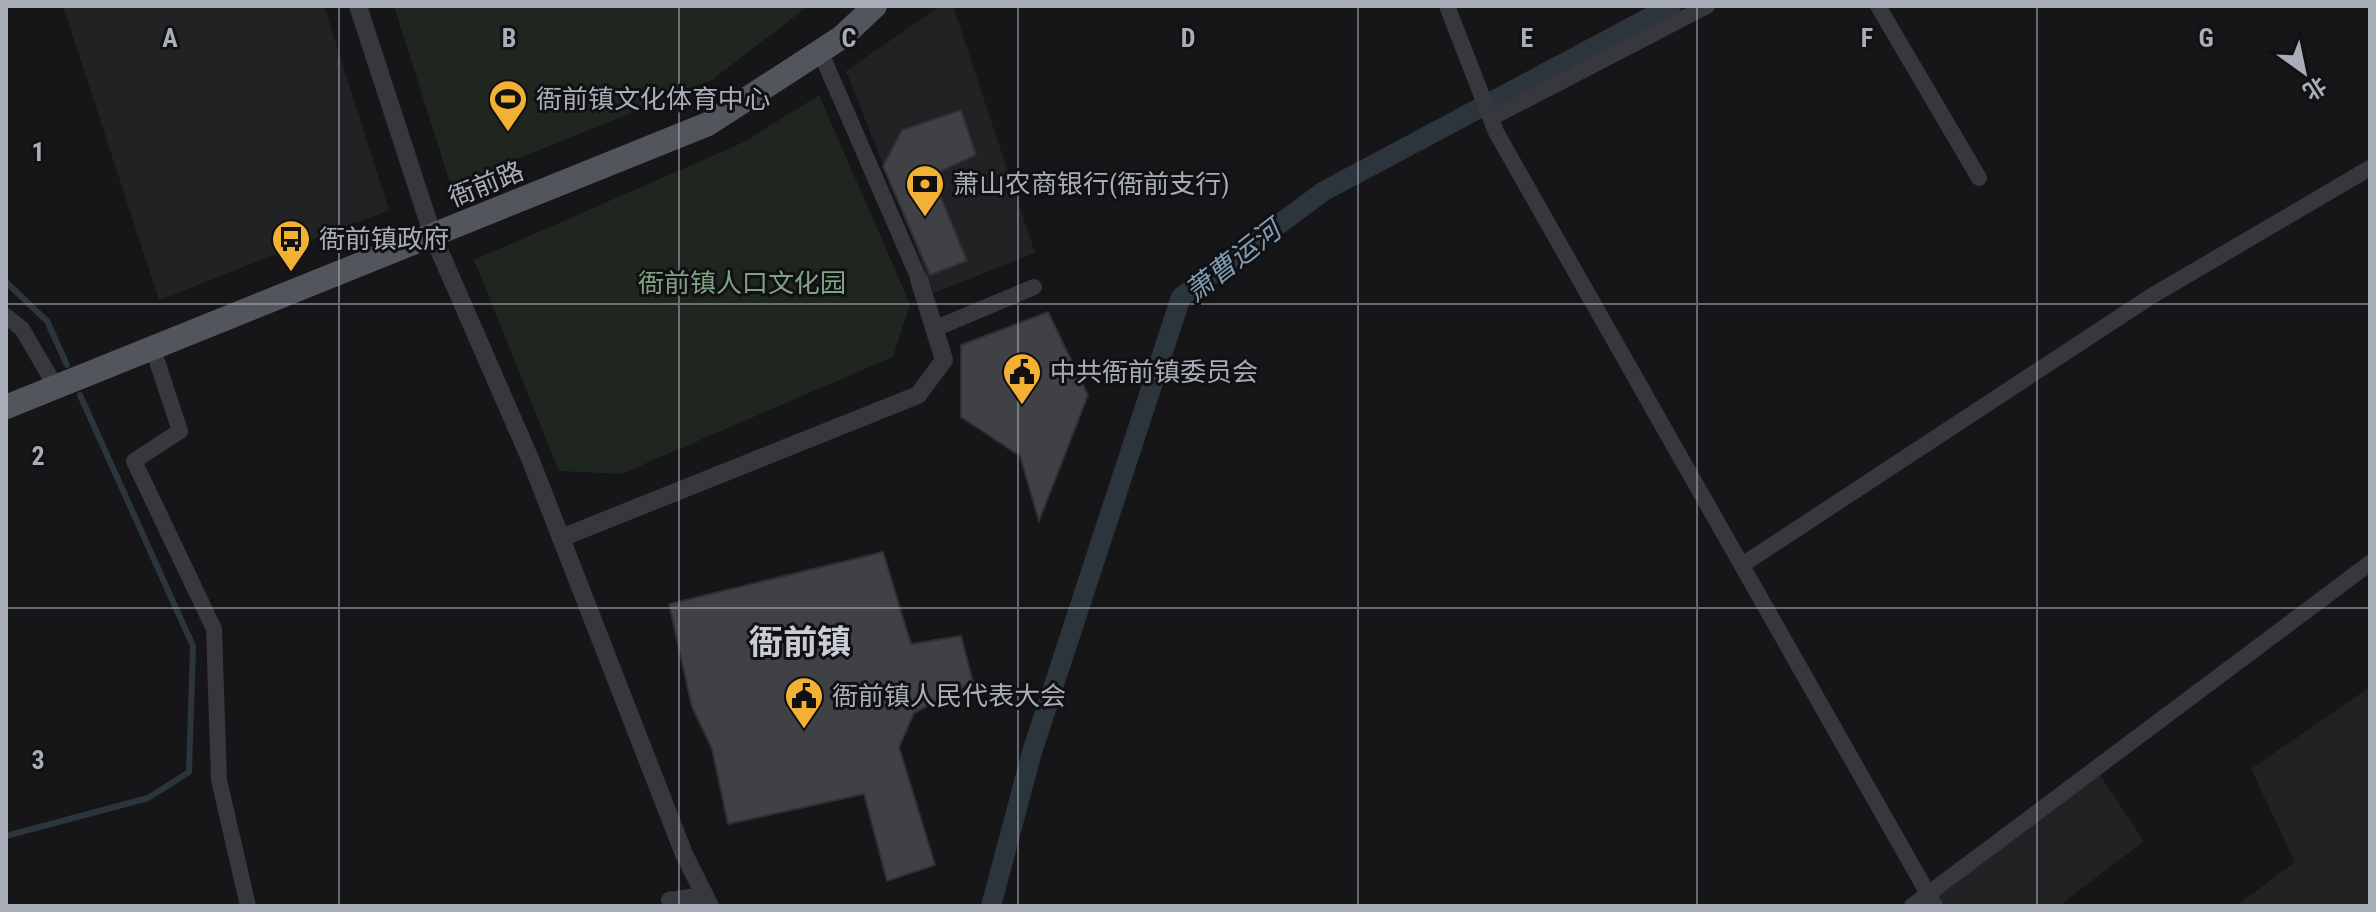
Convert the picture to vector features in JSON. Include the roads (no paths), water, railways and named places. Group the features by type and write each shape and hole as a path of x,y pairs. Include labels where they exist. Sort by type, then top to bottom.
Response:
{"main road":[{"name":"衙前路","path":"6,407 708,124 842,37 875,6"}],"street":[{"path":"358,6 433,236 525,447 684,854 707,900 669,900 672,906"},
{"path":"1447,6 1494,125 1932,900"},
{"path":"1494,125 1707,6"},
{"path":"1878,6 1979,178"},
{"path":"561,538 918,395 944,360 919,279 820,51"},
{"path":"1742,565 2150,297 2370,168"},
{"path":"934,329 1034,287"},
{"path":"6,316 22,329 56,387"},
{"path":"153,349 180,431 134,461 214,629 219,780 248,906"},
{"path":"1912,906 1932,900 2370,563"}],"waterway":[{"name":"萧曹运河","path":"991,906 1032,752 1181,297 1324,191 1671,6"},
{"path":"6,282 47,321 67,365"},
{"path":"6,836 148,798 189,772 193,646 80,395"}],"place":[{"name":"衙前镇文化体育中心","path":"508,133"},
{"name":"萧山农商银行(衙前支行)","path":"925,218"},
{"name":"衙前镇政府","path":"291,273"},
{"name":"中共衙前镇委员会","path":"1022,406"},
{"name":"衙前镇人民代表大会","path":"804,730"}],"district":[{"name":"衙前镇","path":"800,642"}],"park label":[{"name":"衙前镇人口文化园","path":"742,283"}]}
